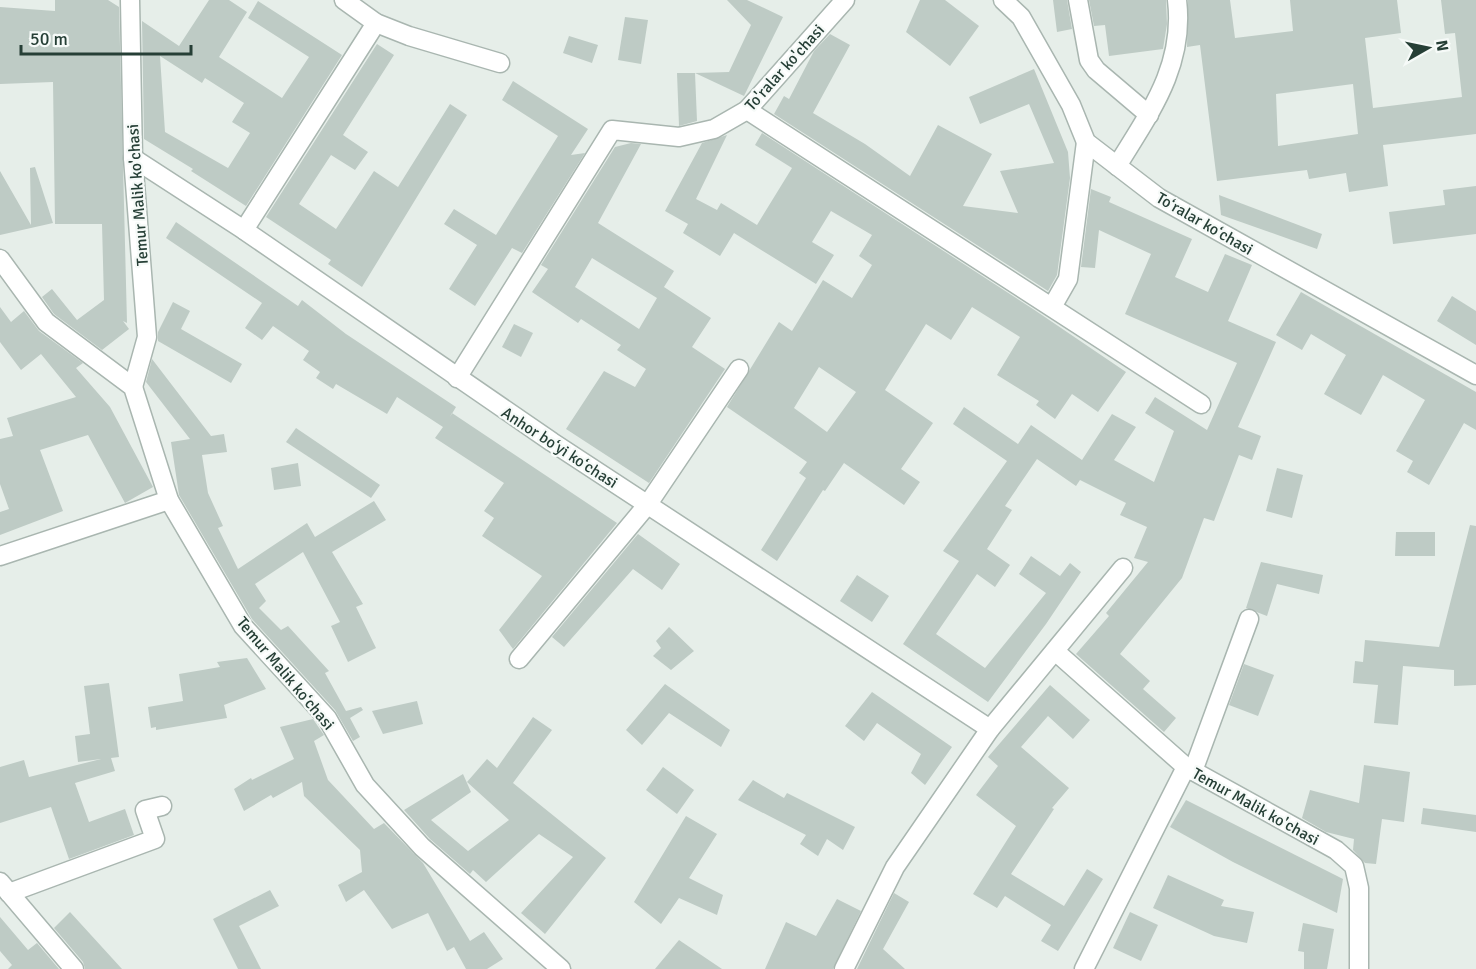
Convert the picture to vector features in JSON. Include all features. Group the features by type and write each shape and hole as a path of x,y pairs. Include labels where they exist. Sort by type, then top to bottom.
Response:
{"street":[{"name":"Temur Malik ko'chasi","path":"130,0 133,158 147,337 133,387"},
{"path":"344,0 376,23 409,36 500,63"},
{"name":"To'ralar ko'chasi","path":"458,378 612,130 679,137 714,129 747,110 845,0"},
{"path":"1003,0 1021,16 1071,105 1086,142 1068,279 1052,307"},
{"path":"1078,0 1089,60 1096,70 1149,115"},
{"path":"1117,166 1158,99 1177,51 1179,17 1177,0"},
{"path":"244,230 376,23"},
{"path":"747,110 1201,404"},
{"name":"Toʻralar koʻchasi","path":"1086,142 1159,198 1476,375"},
{"name":"Anhor boʻyi koʻchasi","path":"133,158 244,230 458,378 990,729"},
{"path":"0,259 46,322 133,387"},
{"path":"519,659 648,504 739,369"},
{"name":"Temur Malik koʻchasi","path":"133,387 169,500 243,626 327,718 366,785 422,847 561,969"},
{"path":"0,556 169,500"},
{"path":"844,969 895,867 990,729 1123,568"},
{"path":"1084,969 1189,769 1250,618"},
{"name":"Temur Malik ko'chasi","path":"1055,651 1189,769 1336,850 1354,866 1359,888 1359,969"},
{"path":"74,969 5,887 155,839 145,810 162,806"}],"building":[{"path":"55,0 108,0 119,7 127,323 123,321 129,329 102,350 54,314 42,297 52,289 77,320 104,300 102,224 55,224 53,82 0,84 0,7 55,11"},
{"path":"209,0 229,0 247,12 219,57 282,98 309,57 248,18 258,1 342,55 246,206 191,171 193,169 144,139 142,21 179,46","holes":["160,56 202,83 205,78 244,103 232,122 250,133 228,168 165,132"]},
{"path":"727,0 747,0 783,17 744,96 695,73 729,72 751,25"},
{"path":"920,0 945,0 979,26 950,66 906,32"},
{"path":"1053,0 1067,0 1072,29 1057,32"},
{"path":"1089,0 1166,0 1167,24 1163,49 1109,56 1105,25 1094,26"},
{"path":"1188,0 1230,0 1235,38 1293,31 1290,0 1397,0 1401,33 1365,38 1373,108 1462,97 1455,33 1445,34 1441,0 1476,0 1476,134 1383,145 1388,186 1349,192 1346,173 1309,179 1307,170 1217,181 1200,45 1187,47","holes":["1353,84 1358,134 1278,146 1276,94"]},
{"path":"625,17 648,20 641,64 618,60"},
{"path":"830,34 850,45 813,113 865,144 910,176 938,125 992,154 963,206 1018,213 1000,171 1054,163 1029,104 980,124 969,97 1034,69 1068,152 1070,178 1057,275 1048,291 774,114 784,96 789,99 814,51"},
{"path":"569,36 598,45 592,63 563,53"},
{"path":"377,44 394,55 343,135 368,152 355,170 331,155 299,204 336,229 374,171 398,187 450,104 467,115 362,287 328,264 331,260 266,217"},
{"path":"677,73 695,73 697,121 679,126"},
{"path":"513,81 588,129 571,155 585,153 522,253 512,248 475,306 449,289 477,245 444,224 454,209 496,235 558,136 502,100"},
{"path":"762,133 1126,372 1098,412 1072,394 1055,419 1036,405 1039,401 997,375 1020,337 972,307 951,340 926,324 885,390 933,423 901,469 920,482 904,505 844,463 825,491 823,490 777,561 761,550 806,478 799,473 807,462 727,407 779,322 792,331 823,280 852,298 872,265 859,256 872,235 831,211 812,242 834,255 816,284 734,233 720,256 683,233 688,224 665,211 702,143 727,135 696,199 717,210 721,203 757,225 792,168 755,145","holes":["819,367 856,392 827,432 794,408"]},
{"path":"631,143 641,144 598,223 674,271 664,287 711,318 692,347 725,369 649,483 566,429 604,371 635,387 646,369 617,350 621,345 581,319 578,323 532,292 548,269 541,265 615,147","holes":["592,258 657,298 639,329 575,287"]},
{"path":"35,167 53,223 0,235 0,171 31,225 30,168"},
{"path":"1476,186 1476,234 1393,244 1389,212 1445,205 1443,190"},
{"path":"1091,189 1111,197 1109,202 1192,239 1175,277 1208,292 1225,254 1252,265 1228,321 1276,342 1238,427 1261,436 1252,460 1239,455 1214,521 1204,518 1182,578 1120,654 1150,681 1143,689 1176,718 1164,732 1076,654 1109,616 1106,613 1148,562 1134,558 1147,527 1120,515 1126,503 1080,480 1076,486 1037,459 1005,506 1012,510 987,549 1010,565 995,587 977,574 936,634 985,668 1046,593 1019,574 1031,556 1060,576 1070,563 1081,572 1046,624 988,702 903,644 959,561 943,551 1007,461 953,424 964,407 1018,444 1031,425 1082,460 1112,414 1136,427 1114,460 1154,482 1174,431 1145,413 1155,397 1207,430 1237,363 1125,314 1151,254 1099,230 1095,268 1081,267"},
{"path":"1219,195 1322,234 1317,249 1221,215"},
{"path":"176,222 298,306 302,300 346,334 456,407 452,413 617,523 513,649 499,630 542,576 482,536 494,518 484,511 504,483 435,438 443,427 397,397 387,414 336,384 333,389 316,378 320,372 303,360 309,351 273,326 262,340 245,328 262,303 166,238"},
{"path":"1301,292 1476,392 1476,430 1464,423 1429,485 1407,472 1413,461 1396,451 1425,400 1383,375 1361,415 1324,394 1346,355 1311,334 1302,350 1276,335"},
{"path":"1452,296 1476,311 1476,345 1437,321"},
{"path":"173,302 190,311 181,329 242,364 231,383 158,341 158,332"},
{"path":"0,307 11,322 24,311 39,331 83,363 76,368 110,407 153,487 125,503 88,435 40,450 63,511 0,535 0,512 9,509 0,484 0,439 13,436 7,418 76,397 41,354 21,370 0,342"},
{"path":"514,324 533,333 521,357 502,347"},
{"path":"152,359 211,436 224,434 227,452 202,455 208,493 223,526 218,528 238,569 307,523 315,537 374,501 386,520 332,552 363,604 356,607 376,648 348,662 331,626 340,622 303,552 255,584 266,601 259,608 281,630 288,626 329,671 325,673 346,711 361,707 363,710 350,718 360,737 353,741 335,710 252,619 179,495 171,442 190,439 146,382"},
{"path":"296,428 380,485 371,498 286,442"},
{"path":"298,463 301,486 274,490 271,468"},
{"path":"1277,468 1303,475 1292,518 1266,511"},
{"path":"1470,525 1476,526 1476,685 1454,686 1454,670 1403,666 1398,725 1374,723 1378,685 1353,683 1355,661 1363,662 1365,640 1439,647"},
{"path":"1396,532 1435,532 1435,556 1395,556"},
{"path":"638,534 680,564 662,590 633,569 564,647 552,637"},
{"path":"1261,562 1323,575 1319,594 1277,584 1267,616 1246,608"},
{"path":"857,575 889,596 872,622 840,601"},
{"path":"669,627 694,651 671,670 653,656 661,648 656,641"},
{"path":"247,658 266,689 224,705 227,718 156,730 156,727 151,728 148,707 183,701 179,674 220,667 217,662"},
{"path":"1244,664 1274,675 1258,716 1229,705"},
{"path":"109,683 119,757 111,758 115,771 75,783 89,822 125,809 134,835 69,859 51,807 0,823 0,767 24,760 29,777 101,759 78,762 75,736 90,734 84,686"},
{"path":"665,684 730,730 721,747 669,713 642,745 626,730"},
{"path":"1050,685 1090,720 1073,739 1048,716 1021,747 1069,788 1052,808 1054,809 1011,874 1064,906 1087,869 1103,879 1058,951 1041,941 1051,925 1005,896 997,908 973,894 1016,826 976,795 998,766 988,757"},
{"path":"872,692 952,747 925,785 911,773 921,754 877,723 864,741 845,726"},
{"path":"417,701 423,724 383,734 372,711"},
{"path":"533,717 552,730 513,783 606,858 545,934 521,913 573,857 539,834 486,882 473,870 470,874 430,839 404,810 463,774 471,792 431,820 468,851 509,820 467,782 487,759 497,768"},
{"path":"313,719 324,735 314,741 328,780 374,829 384,823 423,863 470,941 484,932 503,959 487,969 466,969 454,947 447,951 428,913 392,929 364,890 346,902 338,885 362,872 360,850 304,796 302,782 273,798 271,795 244,811 234,789 251,778 252,780 294,759 280,727"},
{"path":"1364,765 1410,772 1404,822 1382,819 1376,864 1365,863 1353,850 1354,839 1326,832 1302,818 1310,790 1359,803"},
{"path":"663,767 694,790 677,814 646,790"},
{"path":"753,780 784,798 787,793 855,827 843,850 827,839 818,856 800,844 806,835 738,800"},
{"path":"1186,800 1343,879 1337,913 1233,862 1170,827"},
{"path":"1423,808 1476,815 1476,832 1421,824"},
{"path":"686,816 717,834 689,878 723,895 717,915 679,898 661,924 634,902"},
{"path":"1168,875 1224,900 1221,906 1254,912 1247,943 1214,936 1153,908"},
{"path":"270,890 279,906 239,926 261,969 238,969 213,919"},
{"path":"894,893 909,902 883,949 905,969 857,969"},
{"path":"837,899 861,911 833,969 765,969 786,922 816,936"},
{"path":"70,912 122,969 85,969 83,962 54,928"},
{"path":"1130,912 1158,925 1141,961 1113,948"},
{"path":"0,917 28,950 37,943 59,969 8,969 12,965 0,951"},
{"path":"1303,923 1334,929 1327,969 1304,969 1304,952 1298,951"},
{"path":"679,940 722,969 655,969"}]}
